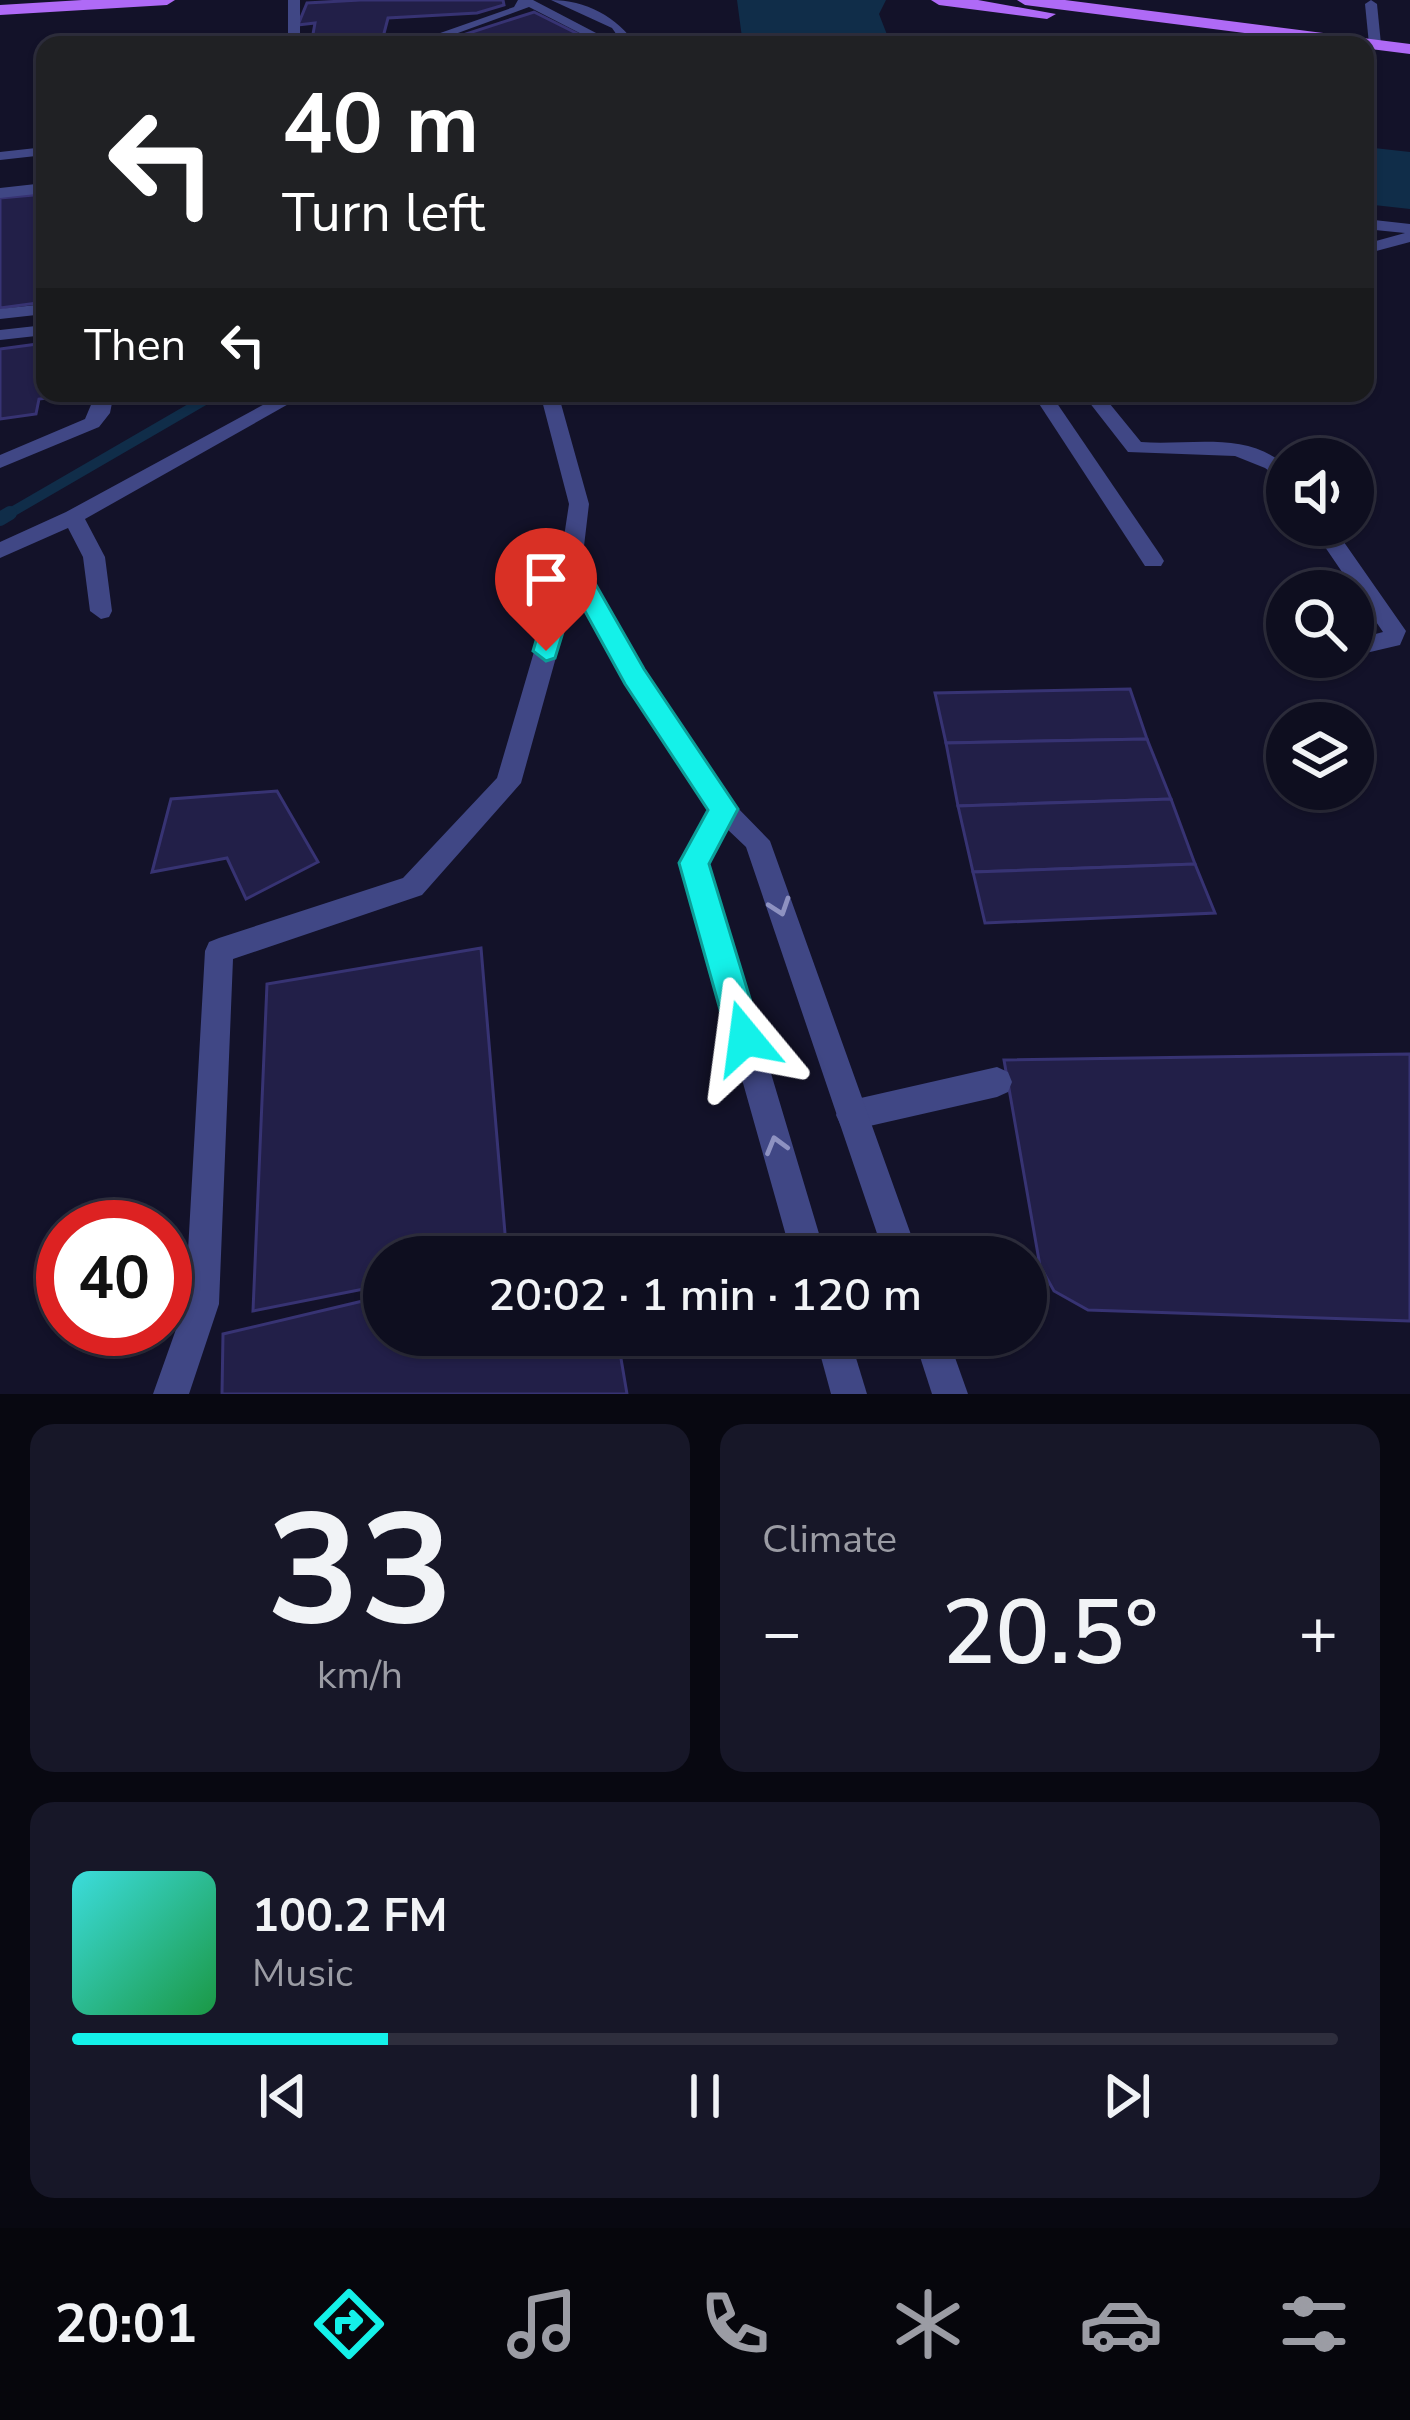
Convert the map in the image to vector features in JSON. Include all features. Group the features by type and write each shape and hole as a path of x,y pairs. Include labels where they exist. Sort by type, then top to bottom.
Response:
{"main road":[{"path":"0,10 167,0"},
{"path":"939,0 1266,36"},
{"path":"1025,0 1084,4 1107,16 1235,36"},
{"path":"1374,49 1410,49"},
{"path":"1374,50 1410,60"}],"street":[{"path":"294,0 294,36"},
{"path":"557,0 617,26 624,36"},
{"path":"439,36 518,10 524,2 595,36"},
{"path":"1370,36 1371,4"},
{"path":"0,156 36,153"},
{"path":"0,193 36,189"},
{"path":"1374,226 1410,233"},
{"path":"1374,246 1410,233"},
{"path":"0,314 36,310"},
{"path":"0,335 36,330"},
{"path":"0,462 92,423 103,402"},
{"path":"0,551 73,517 283,402"},
{"path":"171,1394 202,1304 219,951 412,886 508,783 571,563 579,504 551,402"},
{"path":"1047,402 1153,561"},
{"path":"1098,402 1136,448 1222,447 1266,463"},
{"path":"73,517 94,557 101,611"},
{"path":"571,563 634,676 723,809 757,841 895,1236"},
{"path":"1374,601 1395,631 1392,639 1374,643"},
{"path":"723,809 694,863 803,1236"},
{"path":"852,1115 997,1082"},
{"path":"838,1356 849,1394"},
{"path":"937,1356 950,1394"}],"water":[{"path":"737,0 886,0 879,14 888,36 742,36"},
{"path":"1374,148 1410,152 1410,209 1374,205"}],"building":[{"path":"503,0 504,5 477,13 388,18 383,36 313,36 315,23 298,25 307,3"},
{"path":"534,12 582,36 460,36"},
{"path":"36,195 36,303 0,308 0,198"},
{"path":"36,344 36,414 0,419 0,349"},
{"path":"1130,689 1147,739 946,743 935,693"},
{"path":"1147,739 1171,799 958,806 946,743"},
{"path":"277,791 318,862 246,899 227,858 152,872 171,799"},
{"path":"1171,799 1195,864 973,872 958,806"},
{"path":"1195,864 1215,913 985,923 973,872"},
{"path":"481,948 505,1236 363,1236 363,1289 253,1311 267,984"},
{"path":"1410,1054 1410,1321 1088,1310 1054,1291 1047,1278 1047,1236 1035,1236 1004,1060"},
{"path":"363,1301 363,1356 621,1356 627,1394 222,1394 223,1334"}],"waterway":[{"path":"5,516 201,402"},
{"path":"5,516 10,513"},
{"path":"0,519 5,516"}],"route":[{"path":"546,651 571,563 634,676 723,809 694,863 745,1038"}]}
